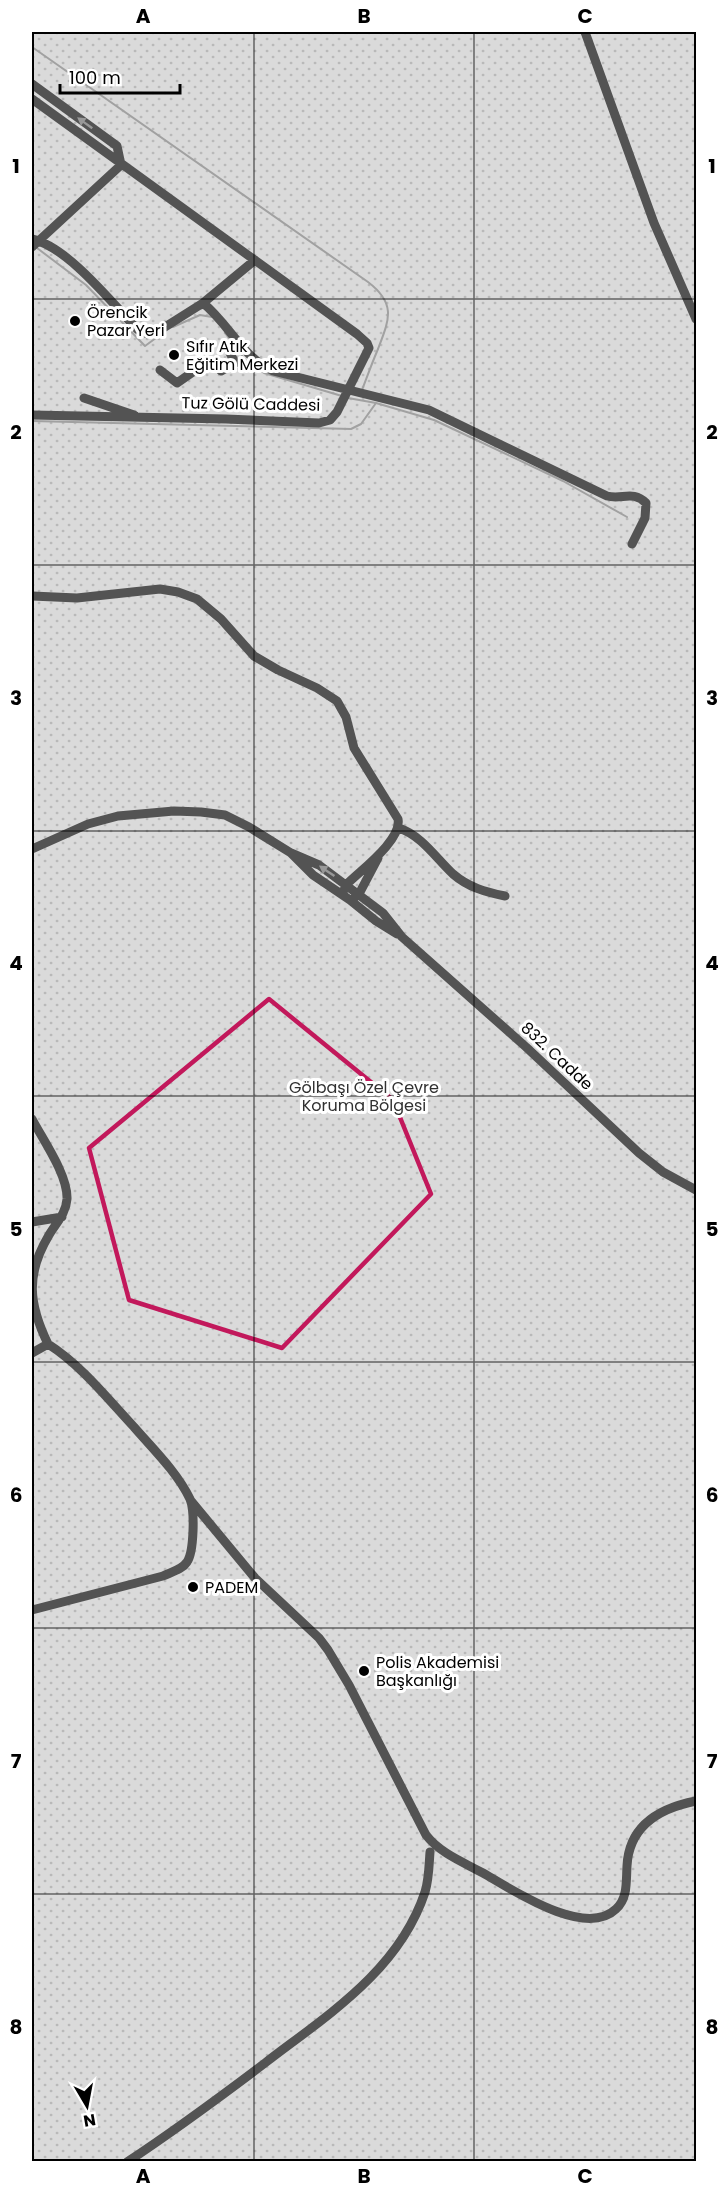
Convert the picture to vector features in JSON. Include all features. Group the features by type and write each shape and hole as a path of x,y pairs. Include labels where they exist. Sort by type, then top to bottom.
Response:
{"street":[{"path":"585,32 654,223 696,319"},
{"name":"Tuz Gölü Caddesi","path":"32,84 117,146 121,165"},
{"name":"Tuz Gölü Caddesi","path":"32,99 367,342 369,348 352,395 334,417 319,423 32,415"},
{"path":"34,243 121,165"},
{"path":"34,243 53,249 83,273 138,330 148,334 157,332 203,303 255,260"},
{"path":"203,303 217,315 258,364 284,375 352,395 416,406 441,415 607,496 629,494 638,497 646,503 646,513 632,544"},
{"path":"221,371 235,363 229,351"},
{"path":"160,370 177,382 200,367"},
{"path":"84,398 141,418"},
{"path":"32,596 76,598 160,589 178,592 197,599 221,619 254,656 317,688 337,701 346,717 354,748 398,819 399,828 382,850 346,884 342,894"},
{"name":"832. Cadde","path":"32,849 104,819 174,811 225,815 291,853 319,865 383,913 402,937"},
{"path":"399,828 411,832 454,874 476,890 505,896"},
{"path":"350,900 359,894 382,850"},
{"name":"832. Cadde","path":"291,853 313,874 376,921 402,937 526,1047 651,1163 696,1190"},
{"path":"32,1119 63,1181 67,1198 62,1217 44,1244 34,1265 32,1300 37,1323 48,1344 72,1362 114,1406 159,1455 191,1501 255,1578 319,1638 349,1685 426,1835 441,1850 517,1894 578,1918 604,1917 614,1911 625,1895 627,1863 635,1836 654,1815 683,1803 696,1801"},
{"path":"32,1222 62,1217"},
{"path":"32,1353 48,1344"},
{"path":"32,1610 163,1576 182,1567 188,1561 191,1552 191,1501"},
{"path":"127,2162 229,2091 343,2005 367,1982 399,1942 416,1915 425,1892 430,1852"}],"highlighted area":[{"path":"269,999 393,1100 431,1194 282,1348 129,1300 89,1148"}],"green space":[{"name":"Gölbaşı Özel Çevre Koruma Bölgesi","path":"32,32 696,32 696,2161 32,2162"}],"waterway":[{"path":"32,47 377,290 387,305 387,321 362,390"},
{"path":"37,248 86,285 145,346 160,335"},
{"path":"173,327 200,315 212,317"},
{"path":"225,333 247,362 264,373 342,396"},
{"path":"348,398 376,403 434,420 563,481 627,517"},
{"path":"32,421 351,429 361,424 376,403"}],"place":[{"name":"Örencik Pazar Yeri","path":"75,321"},
{"name":"Sıfır Atık Eğitim Merkezi","path":"174,355"},
{"name":"PADEM","path":"193,1587"},
{"name":"Polis Akademisi Başkanlığı","path":"364,1671"}]}
